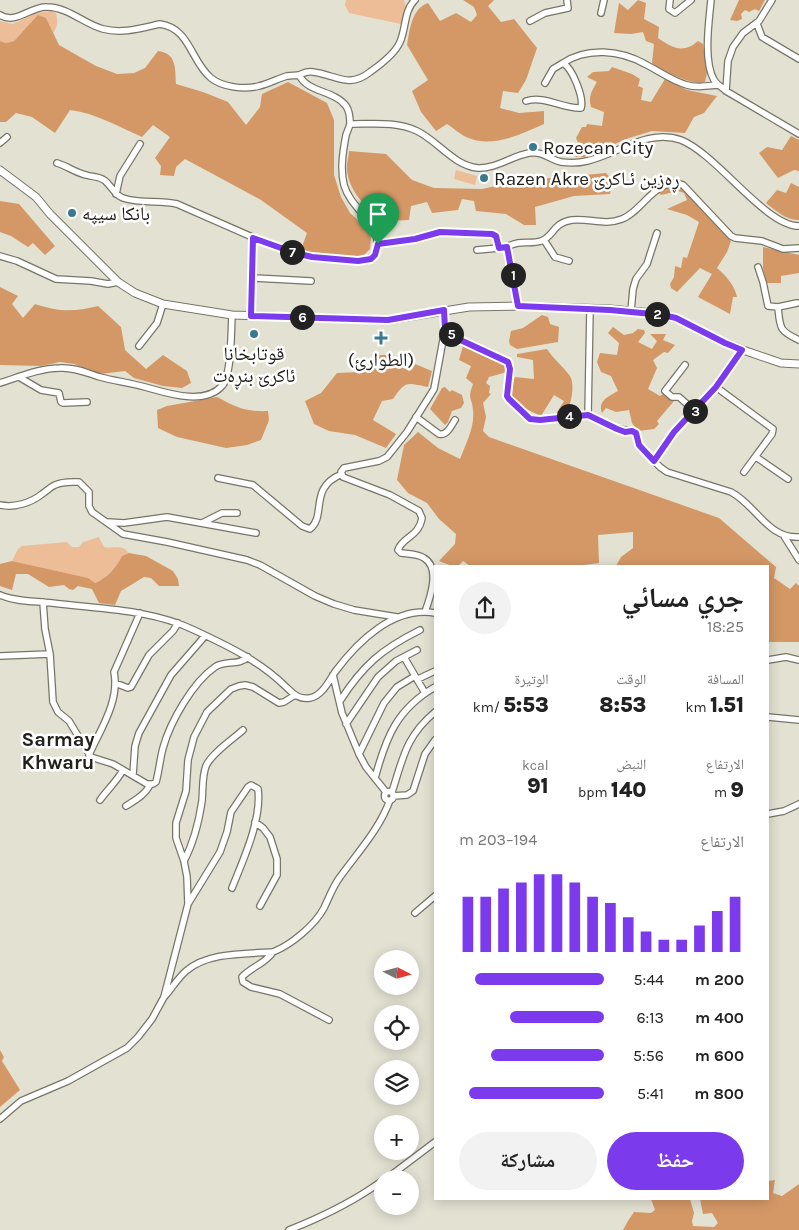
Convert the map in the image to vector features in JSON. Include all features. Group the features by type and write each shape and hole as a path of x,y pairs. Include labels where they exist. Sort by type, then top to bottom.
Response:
{"street":[{"path":"0,15 5,18 19,17 47,6 56,7 102,29 119,32 160,24 166,25 181,35 212,79 221,84 256,87 290,75 298,75 304,71 356,81 365,76 399,45 410,5 415,0"},
{"path":"530,20 545,13 568,8 567,0"},
{"path":"601,13 604,0"},
{"path":"670,0 669,9 675,13 690,0"},
{"path":"710,0 707,47 713,78 718,85 799,134"},
{"path":"726,90 730,53 737,40 757,24 772,0"},
{"path":"757,24 762,36 799,59"},
{"path":"545,83 558,65 574,55 607,52 637,60 688,86 718,85"},
{"path":"526,101 538,99 569,108 581,108 582,104 577,82 569,67 563,63"},
{"path":"57,163 85,175 98,177 106,182 116,194 125,199 140,202 169,202 177,204 253,238 295,253 312,257 358,261 371,259 375,255 378,244 374,229 354,204 344,183 343,156 350,124 347,108 342,102 302,82 298,75"},
{"path":"350,124 399,125 409,128 420,132 462,163 478,168 534,152 541,153 560,162 585,162 637,141 672,138 686,142 702,154 771,215 780,221 799,226"},
{"path":"0,144 7,137"},
{"path":"116,194 120,176 140,144"},
{"path":"0,170 36,197 50,214 118,282 135,293 163,304 232,315 388,320 444,310 518,306 631,311 676,318 742,350 781,362 799,364"},
{"path":"477,250 507,247 518,242 544,240 555,228 565,222 582,220 603,223 622,219 635,211 660,188 667,184 678,183 687,189 731,236 762,241 783,249 799,248"},
{"path":"378,244 415,239 440,232 483,233 496,236 499,248"},
{"path":"631,311 636,279 646,264 657,233"},
{"path":"251,316 253,238"},
{"path":"544,240 555,257 569,261"},
{"path":"507,247 518,306"},
{"path":"0,256 17,261 56,279 108,284 118,282"},
{"path":"758,267 768,306 778,307 796,302"},
{"path":"252,278 311,281"},
{"path":"139,346 157,323 163,304"},
{"path":"778,307 782,330 785,334 799,340"},
{"path":"588,415 590,309"},
{"path":"218,478 253,485 302,526 310,529 315,522 326,483 342,474 344,468 379,461 387,457 407,432 434,389 445,329 444,310"},
{"path":"0,382 59,368 77,369 102,378 169,394 202,396 214,392 224,385 228,371 232,315"},
{"path":"445,329 456,338 508,362 510,369 507,396 530,419 540,420 588,415 625,432 632,431 636,433 639,445 667,472 731,492 741,497 774,530 788,538 799,538"},
{"path":"654,461 674,432 716,387 742,350"},
{"path":"685,365 665,391 672,397 679,397 695,411"},
{"path":"19,377 41,390 59,393 63,404 87,402"},
{"path":"716,387 773,429 772,434 744,472"},
{"path":"416,416 442,435 445,434 455,420"},
{"path":"756,457 788,478"},
{"path":"342,474 342,477 390,495 419,511 422,518 418,530 400,545 398,550 426,559 430,565 432,586 425,612"},
{"path":"0,505 13,506 23,504 34,500 61,482 80,482 89,492 90,510 97,517 123,534 247,560 334,604 354,610 397,617"},
{"path":"202,523 222,513 237,513"},
{"path":"103,521 116,524 167,517 256,533"},
{"path":"784,536 799,560"},
{"path":"432,586 434,592"},
{"path":"0,595 21,601 140,614 178,623 248,657 284,684 295,695 305,698 316,696 368,635 397,617 408,613 434,613"},
{"path":"43,602 44,629 50,654 55,708 69,720 89,755 96,760 107,762 150,785"},
{"path":"89,755 103,728 113,696 114,672 140,614"},
{"path":"115,683 131,688 149,655 170,635 178,623"},
{"path":"340,700 366,665 389,647 420,630"},
{"path":"133,775 135,746 139,733 171,675 205,636"},
{"path":"346,724 378,677 396,661 417,650"},
{"path":"0,656 50,654"},
{"path":"126,806 141,796 150,785 156,782 163,746 169,732 185,702 198,684 216,666 240,662 248,657"},
{"path":"404,657 425,693"},
{"path":"769,660 786,657 799,660"},
{"path":"359,754 384,703 397,687 434,671"},
{"path":"333,675 346,724 359,754 366,767 390,795 407,795 413,791 425,754 434,741"},
{"path":"164,997 188,904 187,878 184,861 176,838 176,823 186,791 191,747 198,728 207,712 231,689 239,686 253,687 279,703 295,695"},
{"path":"375,778 390,732 403,710 434,687"},
{"path":"0,1119 21,1101 68,1081 127,1048 144,1030 164,997 186,972 200,962 217,957 273,952 281,949 318,918 339,878 357,857 385,814 390,795 412,737 418,727 434,713"},
{"path":"769,718 799,720"},
{"path":"184,861 191,848 196,829 202,802 206,767 216,754 243,730"},
{"path":"100,800 116,782 123,770"},
{"path":"188,904 220,852 231,812 248,787 252,785 258,789 259,795 255,822 232,888"},
{"path":"769,814 784,811 799,804"},
{"path":"255,822 270,837 275,848 277,868 274,880 260,906"},
{"path":"416,913 434,897"},
{"path":"273,952 268,959 246,972 242,977 243,982 251,987 280,994 329,1020"},
{"path":"398,1170 434,1143"},
{"path":"289,1230 333,1212 374,1187"}],"shaded area":[{"path":"346,0 404,0 406,7 401,24 349,13 345,5"},
{"path":"463,0 494,0 488,6 501,22 514,19 537,48 526,80 518,93 503,91 500,108 519,113 544,111 544,124 506,139 486,141 466,137 447,124 436,131 421,112 412,91 428,80 407,45 412,21 418,10 428,3 440,21 456,13 471,22 477,15 474,7"},
{"path":"638,0 646,3 644,19 659,27 658,38 668,45 683,48 693,45 698,41 703,44 707,73 705,82 699,83 685,80 670,74 652,63 654,44 646,41 643,32 631,34 614,33 619,3 628,10"},
{"path":"739,0 765,0 759,11 755,9 749,12 745,10 741,14 742,19 737,21 730,20"},
{"path":"52,11 56,13 57,21 53,33 46,18 21,33 14,41 6,43 0,41 0,21 13,24 36,13"},
{"path":"38,15 46,18 59,45 96,66 117,74 134,73 145,68 158,51 164,52 172,58 174,63 176,84 228,102 246,125 260,107 262,94 288,82 327,103 334,120 334,175 341,197 350,213 368,229 371,238 370,249 365,254 356,258 300,252 307,233 261,200 185,159 176,167 174,176 160,175 161,166 155,158 170,137 153,125 142,137 98,117 70,110 55,133 32,117 16,113 6,122 0,122 0,41 6,43 14,41"},
{"path":"612,67 640,79 638,86 643,88 641,100 651,102 665,79 687,90 717,96 704,113 694,117 685,133 652,131 629,138 584,157 576,157 575,152 580,148 576,138 582,127 586,127 587,124 602,126 604,112 591,107 590,97 597,82 587,77 593,72 609,71"},
{"path":"791,136 799,140 799,171 794,170 778,178 759,153 767,147 782,150"},
{"path":"349,151 386,154 412,180 434,188 482,189 518,181 606,173 613,181 610,194 574,196 535,207 536,225 524,225 506,214 476,211 474,201 462,199 458,210 432,213 427,202 411,206 409,220 382,221 365,205 351,185 347,168"},
{"path":"456,170 477,176 475,185 454,179"},
{"path":"791,183 799,187 799,220 786,217 766,203 777,190 786,193"},
{"path":"675,185 682,188 696,201 731,241 727,252 717,268 734,288 737,297 733,297 730,314 698,297 712,274 700,268 677,292 671,288 670,284 674,277 675,266 681,268 683,257 687,258 699,222 687,215 667,209 687,200 684,193 678,191 661,195 658,192"},
{"path":"0,201 19,204 55,246 45,255 33,243 28,247 11,236 0,232"},
{"path":"763,247 799,255 799,273 781,276 781,283 767,283 763,268"},
{"path":"0,287 18,296 12,304 23,318 35,304 52,309 66,310 98,306 121,327 125,350 146,369 163,355 187,371 191,383 182,388 163,386 134,378 125,371 100,374 74,364 60,362 41,366 0,365"},
{"path":"542,315 548,317 550,324 559,327 558,342 517,349 510,345 511,331 523,328"},
{"path":"613,327 624,335 633,333 638,329 644,330 645,333 638,342 652,349 657,341 650,334 666,334 663,340 675,345 668,353 664,352 653,360 657,368 648,389 660,396 663,394 668,395 674,401 657,421 659,424 654,429 638,431 632,423 629,410 616,412 606,408 602,413 602,402 618,391 611,376 601,372 597,362 600,353 617,355 619,343 608,333"},
{"path":"463,346 496,358 505,364 507,372 489,377 486,383 490,386 489,393 491,394 483,403 486,417 483,431 489,437 719,518 776,567 774,578 790,589 796,583 799,586 799,642 769,642 769,565 617,565 621,557 633,548 633,532 598,535 599,563 584,565 469,565 463,561 459,565 449,565 439,561 455,544 456,534 439,519 427,503 408,493 397,480 404,445 418,432 438,448 460,459 473,423 470,396 473,384 466,378 471,366 459,360"},
{"path":"547,349 572,380 572,395 569,406 563,414 557,416 556,414 564,401 554,395 541,416 516,402 509,395 515,377 534,379 533,360 517,357 517,354"},
{"path":"379,355 386,355 393,362 411,370 415,364 432,371 428,387 407,384 393,399 382,401 373,420 396,434 386,448 355,435 329,431 314,424 305,401 321,393 337,373 360,372 377,364"},
{"path":"445,387 450,392 452,390 462,395 464,403 461,408 452,411 445,425 430,409 442,388"},
{"path":"217,397 241,408 253,411 268,411 269,420 261,440 247,445 226,448 177,437 158,428 157,410 167,406"},
{"path":"99,537 104,547 120,548 129,553 122,556 107,575 95,583 87,578 12,561 18,549 22,546 67,542 72,547 79,547 83,542"},
{"path":"129,553 146,556 173,571 178,579 179,586 159,586 151,578 144,577 121,591 115,605 99,603 92,589 78,586 73,590 64,585 49,587 28,574 16,574 12,590 0,586 0,564 12,561 88,578 95,583 114,568 122,556"},
{"path":"0,1050 4,1057 2,1061 20,1090 0,1107"},
{"path":"775,1180 773,1193 782,1196 799,1184 799,1230 623,1230 634,1212 651,1213 655,1210 651,1200 690,1200 694,1213 693,1226 714,1227 718,1223 712,1213 703,1214 700,1200 769,1200 769,1181"}],"place":[{"name":"Rozecan City","path":"533,147"},
{"name":"Razen Akre ڕەزین ئـاکرێ","path":"484,178"},
{"name":"بانکا سیپە","path":"72,213"},
{"name":"قوتابخانا ئاکرێ بنڕەت","path":"254,334"},
{"name":"(الطوارئ)","path":"381,338"}],"district":[{"name":"Sarmay Khwaru","path":"58,750"}],"route":[{"path":"440,232 492,234 496,236 499,248 507,247 518,306 653,313 676,318 742,350 716,387 674,432 654,461 639,445 636,433 632,431 625,432 588,415 540,420 530,419 507,396 510,380 508,362 456,338 445,329 444,310 388,320 251,316 253,238 312,257 358,261 371,259 375,255 378,244 415,239 440,232"}]}
